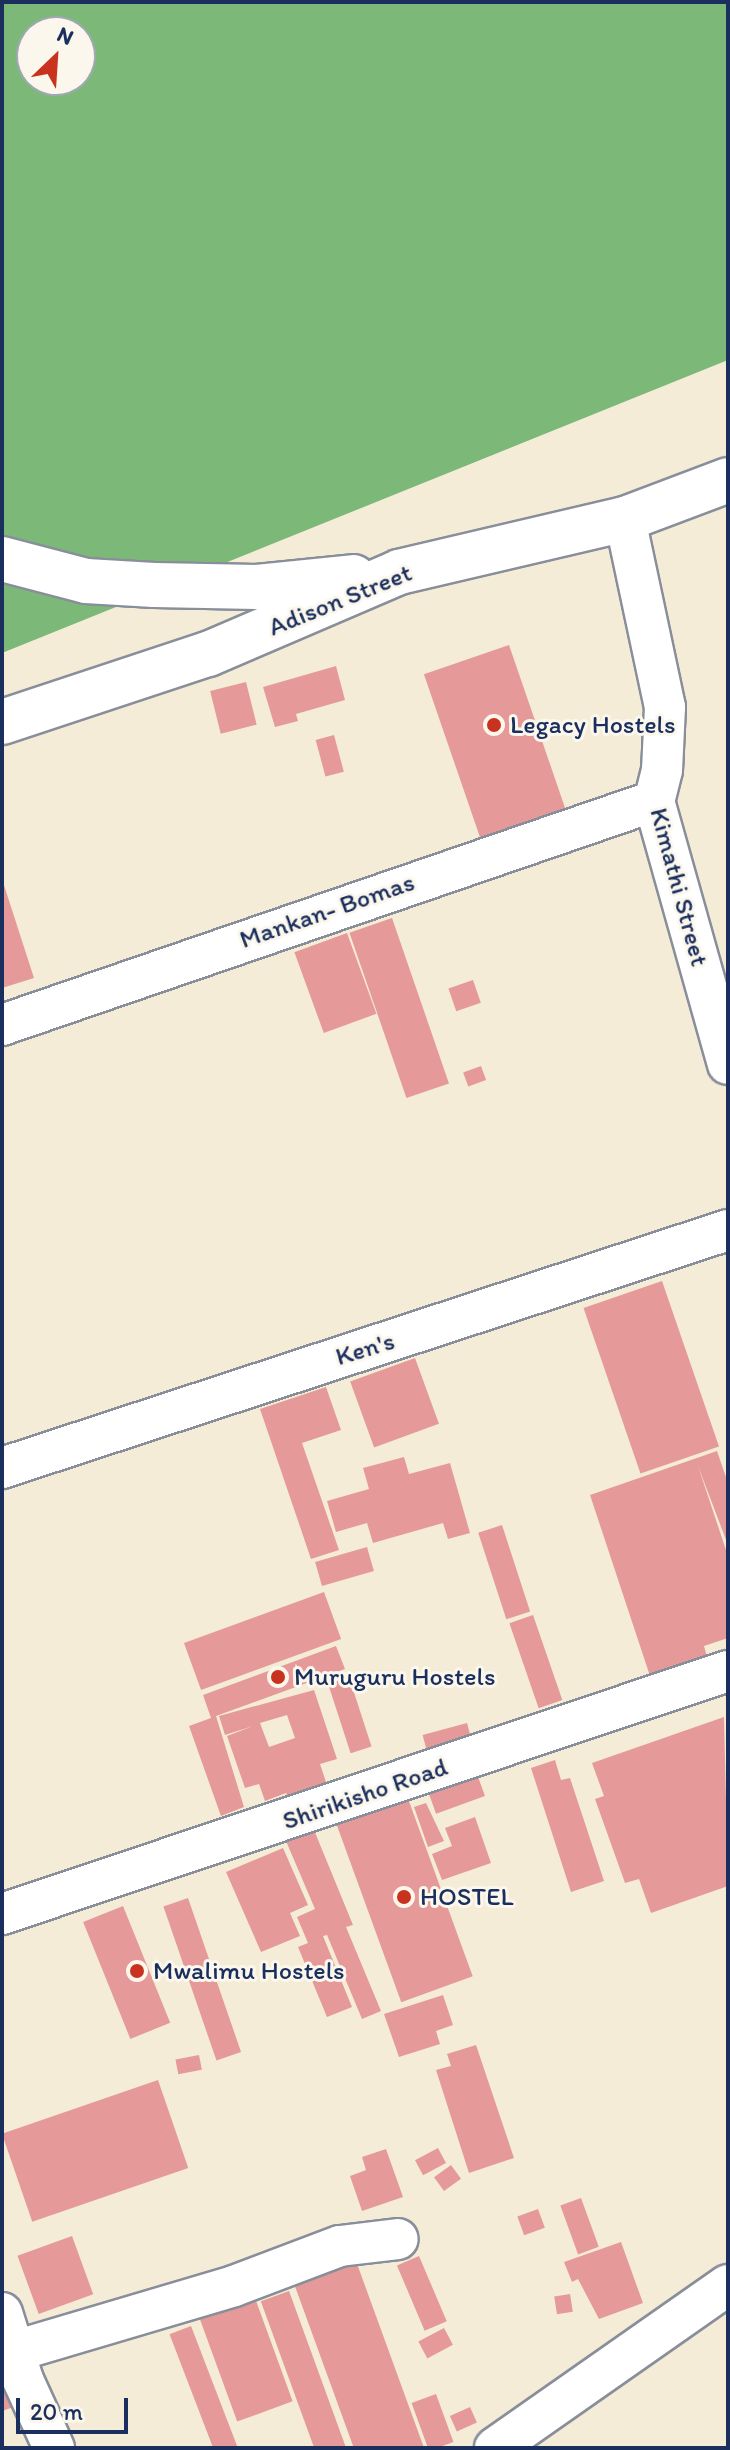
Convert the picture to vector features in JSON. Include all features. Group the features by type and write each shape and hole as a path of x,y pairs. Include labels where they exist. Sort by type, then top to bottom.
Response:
{"street":[{"name":"Adison Street","path":"2,722 208,654 399,572 625,519 728,480"},
{"name":"Kimathi Street","path":"625,519 665,707 662,770 654,801 728,1064"},
{"path":"2,559 86,581 154,585 257,587 399,572"},
{"name":"Mankan- Bomas","path":"2,1025 654,801"},
{"name":"Ken's","path":"2,1468 728,1230"},
{"name":"Shirikisho Road","path":"2,1914 728,1671"},
{"path":"15,2351 234,2286 340,2246 398,2239"},
{"path":"495,2448 728,2285"},
{"path":"2,2313 54,2448"}],"green space":[{"path":"2,2 728,2 728,360 2,653"}],"building":[{"path":"509,645 566,811 481,841 424,674"},
{"path":"336,666 345,700 296,714 298,721 275,727 263,687"},
{"path":"246,682 257,725 221,734 210,691"},
{"path":"334,735 344,772 325,777 316,740"},
{"path":"2,879 34,978 2,988"},
{"path":"392,918 449,1083 406,1098 349,933"},
{"path":"347,933 376,1014 324,1033 294,952"},
{"path":"473,980 481,1003 456,1011 448,988"},
{"path":"481,1066 486,1080 468,1087 463,1072"},
{"path":"662,1281 719,1446 640,1473 584,1308"},
{"path":"415,1358 439,1424 374,1447 350,1382"},
{"path":"326,1387 341,1430 302,1443 339,1550 311,1559 260,1409"},
{"path":"717,1451 728,1483 728,1545 698,1466 728,1556 728,1638 704,1646 707,1657 650,1676 590,1495"},
{"path":"404,1457 409,1474 450,1463 470,1533 448,1539 443,1523 373,1543 367,1523 336,1532 327,1501 369,1489 363,1468"},
{"path":"502,1525 530,1612 506,1619 478,1533"},
{"path":"367,1547 374,1571 322,1586 315,1562"},
{"path":"324,1592 341,1639 201,1690 184,1643"},
{"path":"533,1615 562,1700 539,1708 509,1623"},
{"path":"336,1646 345,1669 216,1716 244,1807 221,1816 189,1726 211,1718 203,1695"},
{"path":"349,1677 372,1746 351,1753 328,1684"},
{"path":"314,1690 337,1759 320,1764 328,1788 289,1802 286,1793 265,1801 259,1784 245,1788 227,1736 253,1726 225,1735 219,1716","holes":["287,1715 295,1738 269,1747 260,1723"]},
{"path":"724,1717 728,1886 651,1913 639,1879 625,1883 595,1799 604,1796 592,1763"},
{"path":"467,1723 471,1738 427,1750 423,1735"},
{"path":"555,1760 561,1780 570,1778 604,1881 571,1892 531,1768"},
{"path":"473,1763 485,1796 436,1814 424,1781"},
{"name":"HOSTEL","path":"406,1793 473,1976 401,2002 335,1819"},
{"path":"426,1803 444,1841 428,1847 414,1807"},
{"path":"475,1817 491,1863 442,1880 432,1854 452,1846 445,1828"},
{"path":"314,1830 353,1925 346,1927 381,2011 362,2019 327,1935 323,1936 352,2007 327,2017 298,1947 308,1943 297,1917 315,1909 286,1841"},
{"path":"283,1848 308,1905 290,1913 300,1936 261,1952 226,1872"},
{"path":"188,1898 241,2052 216,2061 163,1906"},
{"path":"123,1906 170,2023 130,2039 83,1922"},
{"path":"443,1995 453,2025 436,2031 440,2044 399,2057 384,2014"},
{"path":"476,2045 514,2158 469,2173 436,2070 451,2066 447,2054"},
{"path":"199,2055 202,2070 178,2074 175,2060"},
{"path":"158,2080 188,2168 32,2222 2,2134"},
{"path":"438,2148 446,2163 423,2175 415,2160"},
{"path":"386,2149 403,2197 362,2211 350,2176 366,2170 362,2157"},
{"path":"451,2165 461,2179 444,2191 434,2177"},
{"path":"581,2198 599,2247 578,2254 560,2206"},
{"path":"538,2209 545,2228 524,2235 517,2217"},
{"path":"72,2236 93,2294 39,2314 17,2256"},
{"path":"621,2242 643,2303 599,2319 578,2279 572,2282 564,2262"},
{"path":"419,2256 447,2321 425,2331 397,2265"},
{"path":"356,2261 424,2448 354,2448 294,2284"},
{"path":"289,2291 346,2448 314,2448 261,2301"},
{"path":"570,2294 573,2312 557,2314 554,2297"},
{"path":"255,2298 293,2401 237,2422 200,2318"},
{"path":"191,2326 238,2447 213,2448 170,2334"},
{"path":"444,2328 453,2345 427,2358 418,2342"},
{"path":"2,2370 17,2406 2,2411"},
{"path":"436,2394 453,2442 428,2448 412,2403"},
{"path":"470,2407 477,2423 457,2431 450,2416"}],"place":[{"name":"Legacy Hostels","path":"494,725"},
{"name":"Muruguru Hostels","path":"278,1677"},
{"name":"HOSTEL","path":"404,1897"},
{"name":"Mwalimu Hostels","path":"137,1971"}]}
